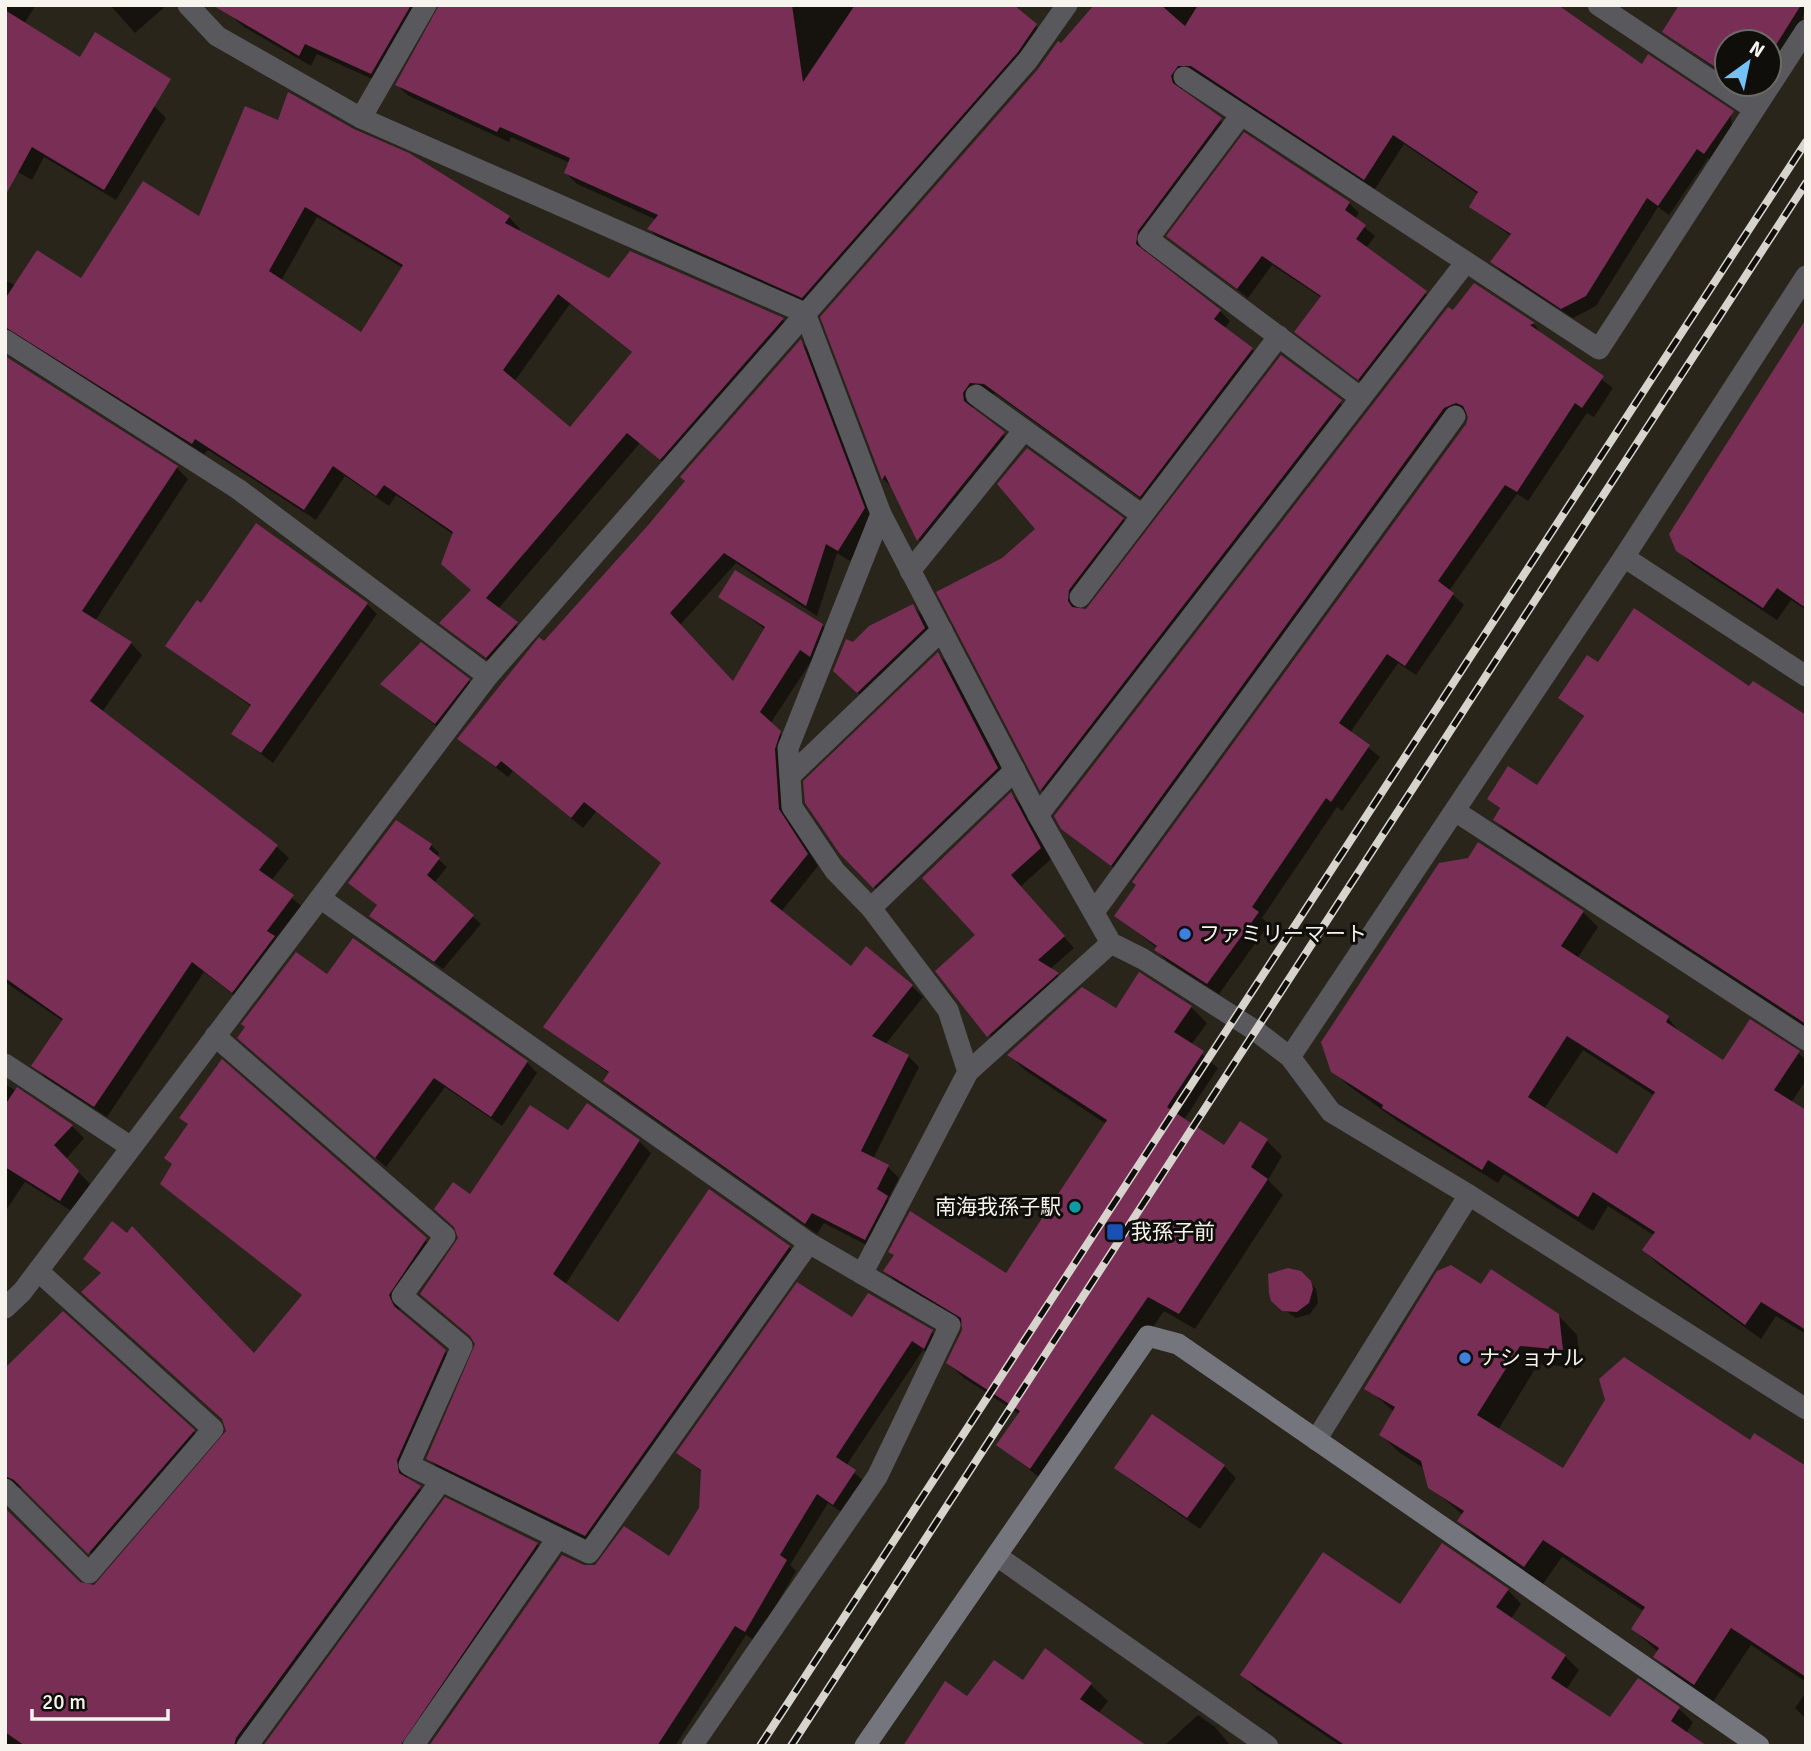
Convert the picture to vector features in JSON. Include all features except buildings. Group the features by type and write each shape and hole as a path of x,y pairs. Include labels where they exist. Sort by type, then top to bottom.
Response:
{"street":[{"path":"188,5 217,36 361,118 805,313 881,514 1038,815 1111,943 1143,959 1256,1031 1290,1057 1331,1112 1469,1195 1806,1409"},
{"path":"361,118 426,5"},
{"path":"5,1308 38,1271 488,676 1028,60 1067,5"},
{"path":"1598,5 1754,109"},
{"path":"1184,77 1599,349 1806,30"},
{"path":"1241,115 1148,239 1362,398"},
{"path":"1038,815 1466,262"},
{"path":"1290,1057 1624,557 1805,278"},
{"path":"1080,597 1279,336"},
{"path":"5,340 238,489 488,676"},
{"path":"976,395 1142,515"},
{"path":"1094,912 1455,416"},
{"path":"911,571 1024,430"},
{"path":"881,514 788,748 792,807 835,871 871,908 947,1010 968,1072"},
{"path":"1624,557 1806,676"},
{"path":"790,776 942,630"},
{"path":"871,908 1015,770"},
{"path":"1455,811 1806,1040"},
{"path":"320,898 809,1243 950,1325 877,1477 692,1746"},
{"path":"862,1274 968,1072 1111,943"},
{"path":"215,1036 445,1236 402,1296 461,1346 409,1465 589,1553 809,1243"},
{"path":"5,1064 131,1147"},
{"path":"1316,1440 1469,1195"},
{"path":"5,1489 89,1573 213,1429 38,1271"},
{"path":"865,1746 1148,1336 1178,1343 1759,1746"},
{"path":"247,1746 441,1480"},
{"path":"414,1746 557,1539"},
{"path":"998,1556 1268,1746"}],"railway":[{"path":"760,1746 1806,142"},
{"path":"791,1746 1806,183"}],"place":[{"name":"ファミリーマート","path":"1185,934"},
{"name":"南海我孫子駅","path":"1075,1207"},
{"name":"我孫子前","path":"1115,1232"},
{"name":"ナショナル","path":"1465,1358"}]}
